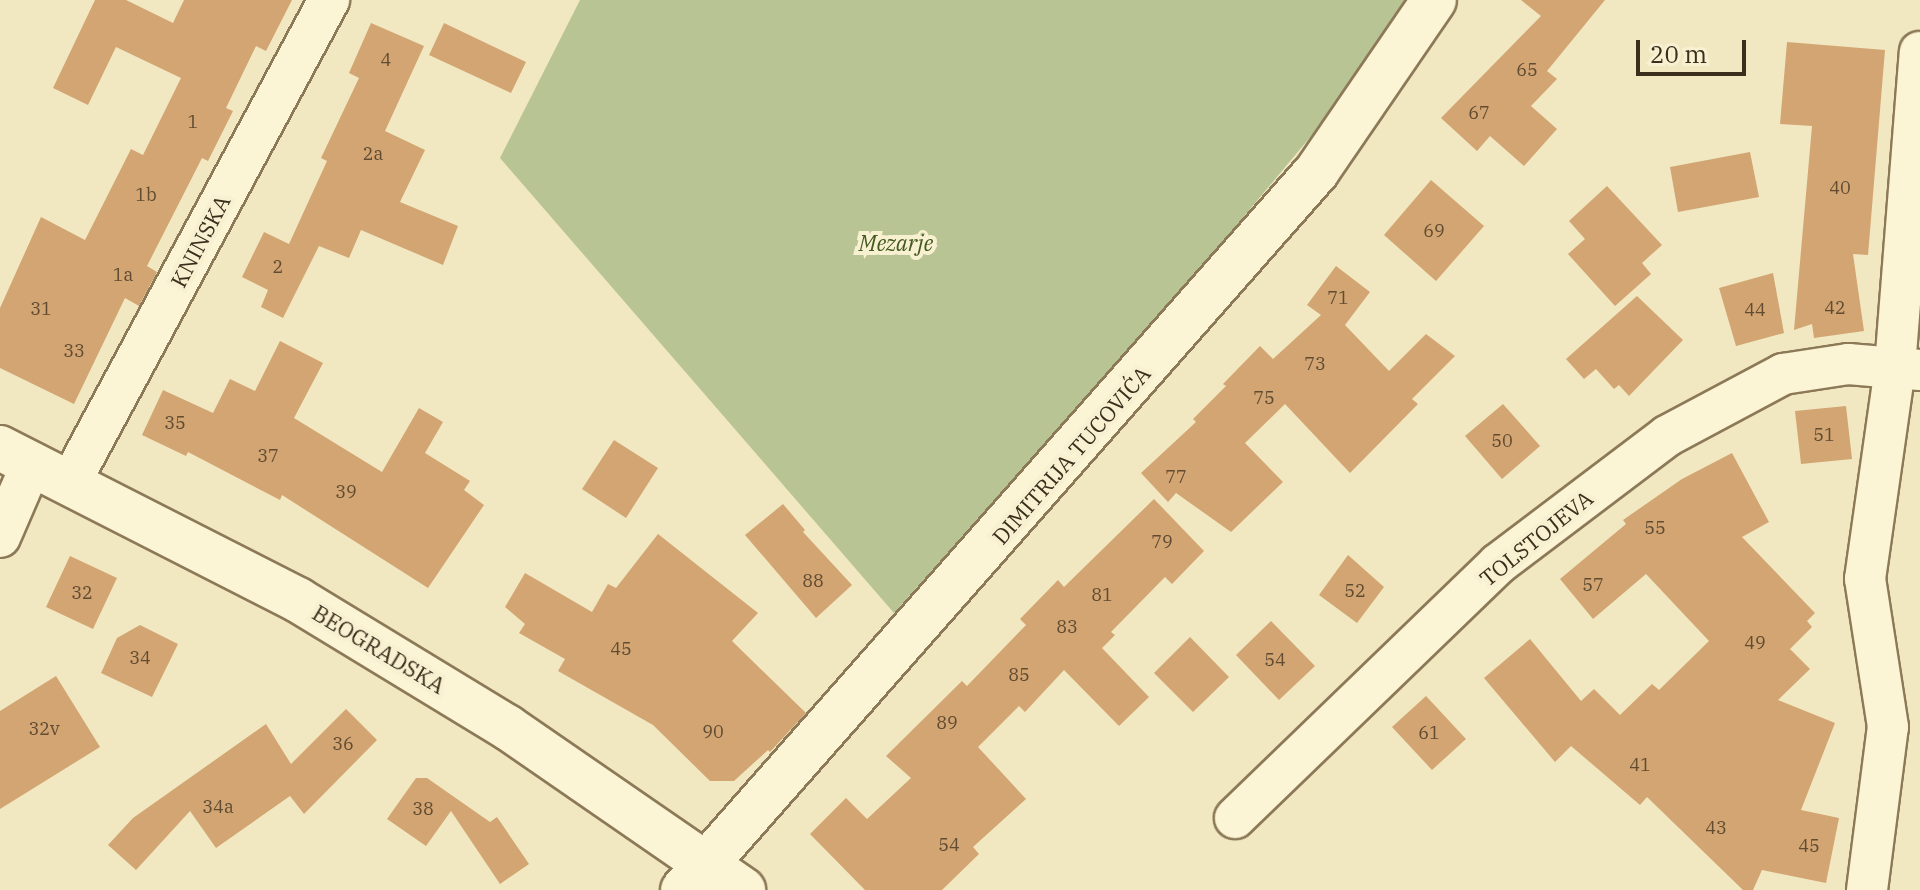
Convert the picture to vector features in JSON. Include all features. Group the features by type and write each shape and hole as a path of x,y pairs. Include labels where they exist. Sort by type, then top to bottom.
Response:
{"street":[{"name":"KNINSKA","path":"71,481 329,0"},
{"name":"DIMITRIJA TUCOVIĆA","path":"695,879 1317,171 1434,0"},
{"path":"1867,890 1888,727 1865,579 1907,369 1920,52"},
{"name":"TOLSTOJEVA","path":"1235,818 1498,564 1667,436 1783,374 1848,364 1907,369"},
{"name":"BEOGRADSKA","path":"0,537 16,455 71,481 324,616 507,727 695,879 743,890"}],"green space":[{"name":"Mezarje","path":"580,0 1407,0 1331,112 1206,262 894,613 500,158"}],"building":[{"path":"95,0 126,0 173,23 184,0 292,0 266,51 256,46 226,108 233,111 208,161 202,158 147,266 157,272 139,306 125,298 74,404 0,368 0,308 41,217 85,240 131,149 143,155 181,78 116,47 88,105 53,88"},
{"path":"1521,0 1605,0 1547,71 1557,79 1531,106 1557,129 1524,166 1490,136 1477,151 1441,118 1541,16"},
{"path":"371,23 424,46 385,131 425,150 400,202 458,226 443,265 361,230 349,258 319,246 283,318 261,307 268,290 242,277 264,232 289,244 327,161 321,158 359,78 349,73"},
{"path":"444,23 526,62 511,93 429,55"},
{"path":"1787,42 1885,50 1868,255 1853,254 1864,331 1814,338 1812,324 1794,330 1812,126 1780,124"},
{"path":"1750,152 1759,197 1678,212 1670,167"},
{"path":"1431,180 1484,226 1436,281 1384,235"},
{"path":"1607,186 1662,245 1642,263 1651,274 1615,306 1568,254 1585,239 1569,221"},
{"path":"1336,266 1370,292 1345,325 1389,371 1426,334 1455,356 1412,399 1418,404 1350,473 1285,404 1245,443 1283,482 1231,532 1176,493 1168,502 1141,473 1196,422 1193,419 1260,346 1273,359 1321,315 1307,305"},
{"path":"1773,273 1784,333 1736,346 1719,288"},
{"path":"1637,296 1683,340 1629,396 1619,385 1614,389 1596,369 1584,379 1566,359"},
{"path":"280,341 323,363 294,418 382,472 419,408 443,422 425,453 470,481 464,490 484,505 428,588 282,495 280,500 188,452 186,456 142,435 163,390 213,413 230,379 255,391"},
{"path":"1503,404 1540,446 1502,479 1465,436"},
{"path":"1846,406 1852,459 1801,464 1795,411"},
{"path":"614,440 658,468 626,518 582,489"},
{"path":"1732,453 1769,522 1742,537 1815,613 1807,621 1812,627 1790,649 1810,669 1778,700 1835,723 1801,810 1839,818 1826,883 1762,870 1753,890 1743,890 1647,797 1640,805 1571,746 1555,762 1484,678 1530,639 1581,701 1594,689 1620,715 1652,684 1659,690 1709,641 1646,574 1593,619 1560,579 1626,524 1623,520 1682,479"},
{"path":"1154,499 1204,551 1172,584 1165,577 1111,632 1115,635 1102,648 1149,697 1119,726 1064,670 1025,712 1019,706 978,747 1026,799 973,847 979,854 942,890 865,890 810,834 846,798 867,819 911,778 886,756 962,681 967,686 1026,625 1020,619 1058,580 1064,587"},
{"path":"783,504 805,530 803,532 852,585 816,618 745,535"},
{"path":"658,534 758,613 732,641 806,713 770,752 768,750 734,781 710,781 653,725 558,671 565,659 519,633 525,624 505,607 525,573 592,612 608,584 616,588"},
{"path":"1348,555 1384,587 1357,623 1319,595"},
{"path":"70,556 117,578 93,629 46,607"},
{"path":"1271,621 1315,666 1279,700 1236,655"},
{"path":"140,625 178,644 152,697 101,673 117,638"},
{"path":"1190,637 1229,677 1193,712 1154,673"},
{"path":"56,676 100,747 0,809 0,711"},
{"path":"1426,696 1466,739 1432,770 1392,727"},
{"path":"346,709 377,740 304,814 290,796 216,848 190,811 136,870 108,845 133,818 266,724 291,764"},
{"path":"416,778 427,778 490,822 497,817 529,864 500,884 451,811 426,846 387,819"}]}
